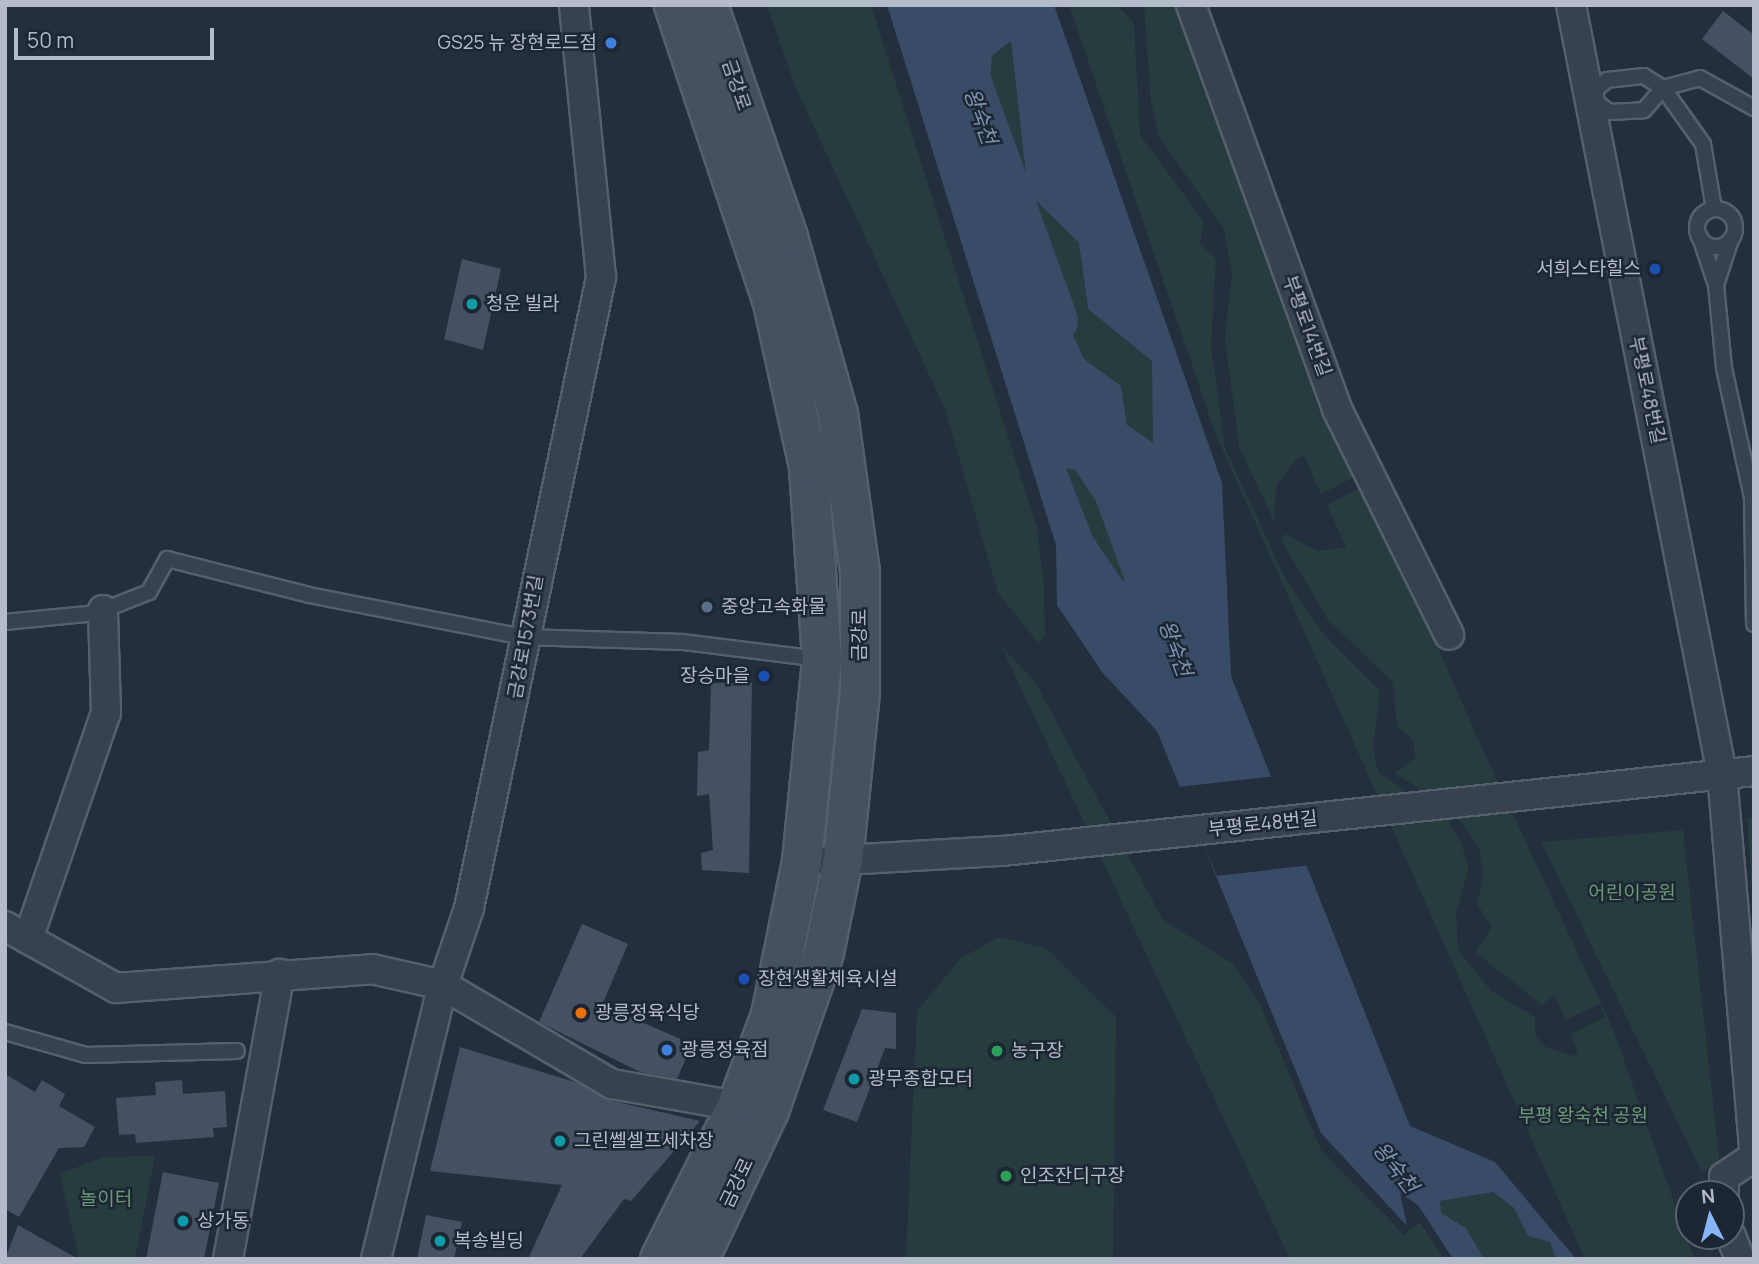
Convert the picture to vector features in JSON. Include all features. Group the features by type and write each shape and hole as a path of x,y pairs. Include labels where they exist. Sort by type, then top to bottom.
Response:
{"main road":[{"name":"금강로","path":"660,1259 737,1106 771,1015 803,861 822,659 809,467 774,303 674,5"},
{"name":"금강로","path":"699,1259 737,1185 798,1035 843,860 860,692 860,572 838,414 788,237 708,5"}],"street":[{"name":"금강로1573번길","path":"376,1259 443,985 469,908 523,637 601,277 574,5"},
{"name":"부평로14번길","path":"1191,5 1337,409 1449,635"},
{"name":"부평로48번길","path":"1571,5 1722,774"},
{"path":"103,610 106,713 17,932 116,988 372,969 443,985 612,1084 737,1106"},
{"name":"부평로48번길","path":"803,861 1003,851 1754,771"},
{"path":"1722,774 1754,1149"},
{"path":"229,1259 280,974"},
{"path":"1724,1180 1724,1177 1754,1157"}],"lane":[{"path":"1716,285 1734,221 1714,209 1703,144 1663,88 1644,76 1619,78 1588,96 1609,112 1644,110 1663,88 1700,78 1754,108"},
{"path":"1714,209 1699,220 1700,237 1716,285 1724,368 1752,497 1754,624"},
{"path":"1700,237 1715,247 1731,239"},
{"path":"1737,423 1754,440"},
{"path":"5,622 103,610 149,592 167,559 309,596 523,637 683,642 822,659"},
{"path":"5,1032 86,1055 237,1051"}],"green space":[{"path":"767,5 871,5 1037,528 1044,584 1045,637 1038,643 998,593 945,409 795,86"},
{"name":"부평 왕숙천 공원","path":"1069,5 1116,5 1134,23 1140,135 1204,222 1200,243 1216,259 1211,345 1225,448 1287,582 1325,636 1380,691 1373,747 1378,772 1449,821 1460,841 1469,867 1456,913 1458,950 1491,991 1535,1017 1535,1035 1544,1046 1573,1056 1578,1053 1571,1034 1605,1017 1600,1004 1565,1020 1555,995 1542,1005 1475,952 1492,927 1477,904 1483,877 1479,847 1448,805 1394,773 1416,758 1413,740 1397,726 1393,682 1328,620 1280,538 1286,534 1317,551 1346,547 1327,505 1361,487 1356,476 1321,494 1304,456 1296,459 1276,486 1274,521 1239,447 1225,338 1232,274 1224,229 1159,137 1151,101 1144,5 1177,5 1292,310 1472,726 1613,1029 1675,1205 1675,1250 1691,1250 1694,1259 1585,1259 1216,435"},
{"path":"1012,41 1028,193 1079,243 1088,309 1152,361 1154,444 1127,425 1121,386 1084,359 1049,283 1003,217 984,151 992,56"},
{"path":"1074,417 1146,503 1160,566 1123,581 1093,537 1066,467 1075,470 1099,504"},
{"path":"1001,646 1035,682 1163,920 1233,964 1260,1004 1321,1150 1404,1235 1420,1222 1444,1259 1290,1259"},
{"path":"1754,818 1754,918 1747,819"},
{"name":"어린이공원","path":"1683,830 1720,1166 1702,1172 1541,842"},
{"path":"999,937 1046,948 1116,1017 1113,1259 906,1259 917,1011 961,958"},
{"name":"놀이터","path":"155,1156 135,1259 79,1259 60,1174 103,1157"},
{"path":"1493,1192 1514,1208 1528,1236 1550,1242 1556,1259 1484,1259 1466,1228 1441,1213 1439,1201"}],"water":[{"path":"887,5 1054,5 1222,483 1231,676 1410,1126 1495,1162 1576,1259 1556,1259 1550,1242 1528,1236 1514,1208 1493,1192 1440,1201 1441,1213 1466,1228 1484,1259 1453,1259 1418,1205 1400,1193 1407,1226 1321,1133 1157,731 1102,672 1057,605 1056,545","holes":["1011,41 1028,193 1079,243 1088,309 1152,361 1153,443 1127,425 1121,386 1084,359 1049,283 1003,217 984,151 992,56","1075,417 1146,503 1160,566 1123,581 1093,537 1066,468 1075,470 1100,507"]}],"pier":[{"path":"1276,776 1312,865 1217,876 1178,787"}],"building":[{"path":"1723,11 1754,35 1754,79 1702,39"},
{"name":"청운 빌라","path":"462,259 501,269 483,350 444,339"},
{"path":"711,683 752,683 749,873 702,870 701,853 713,850 709,794 697,796 698,752 709,750"},
{"path":"582,924 628,944 602,1005 692,1044 677,1079 640,1072 539,1022"},
{"name":"광무종합모터","path":"862,1009 896,1013 896,1049 885,1048 857,1122 823,1110"},
{"name":"그린쎌셀프세차장","path":"460,1047 578,1083 609,1100 700,1121 631,1201 624,1199 580,1259 528,1259 562,1185 430,1171"},
{"path":"5,1074 35,1092 42,1080 65,1094 59,1106 95,1127 84,1147 59,1148 19,1217 5,1209"},
{"path":"182,1080 183,1094 225,1091 227,1127 213,1128 214,1137 136,1143 135,1134 119,1135 116,1098 156,1095 155,1082"},
{"name":"상가동","path":"163,1172 219,1183 204,1259 146,1259"},
{"name":"복송빌딩","path":"426,1215 462,1222 454,1259 417,1259"},
{"path":"18,1225 78,1259 5,1259"}],"waterway":[{"name":"왕숙천","path":"949,5 959,58 1054,320"},
{"name":"왕숙천","path":"1079,386 1168,632"}],"place":[{"name":"GS25 뉴 장현로드점","path":"611,43"},
{"name":"서희스타힐스","path":"1655,269"},
{"name":"청운 빌라","path":"472,304"},
{"name":"중앙고속화물","path":"707,607"},
{"name":"장승마을","path":"764,676"},
{"name":"장현생활체육시설","path":"744,979"},
{"name":"광릉정육식당","path":"581,1013"},
{"name":"광릉정육점","path":"667,1050"},
{"name":"농구장","path":"997,1051"},
{"name":"광무종합모터","path":"854,1079"},
{"name":"그린쎌셀프세차장","path":"560,1141"},
{"name":"인조잔디구장","path":"1006,1176"},
{"name":"상가동","path":"183,1221"},
{"name":"복송빌딩","path":"440,1241"}]}
